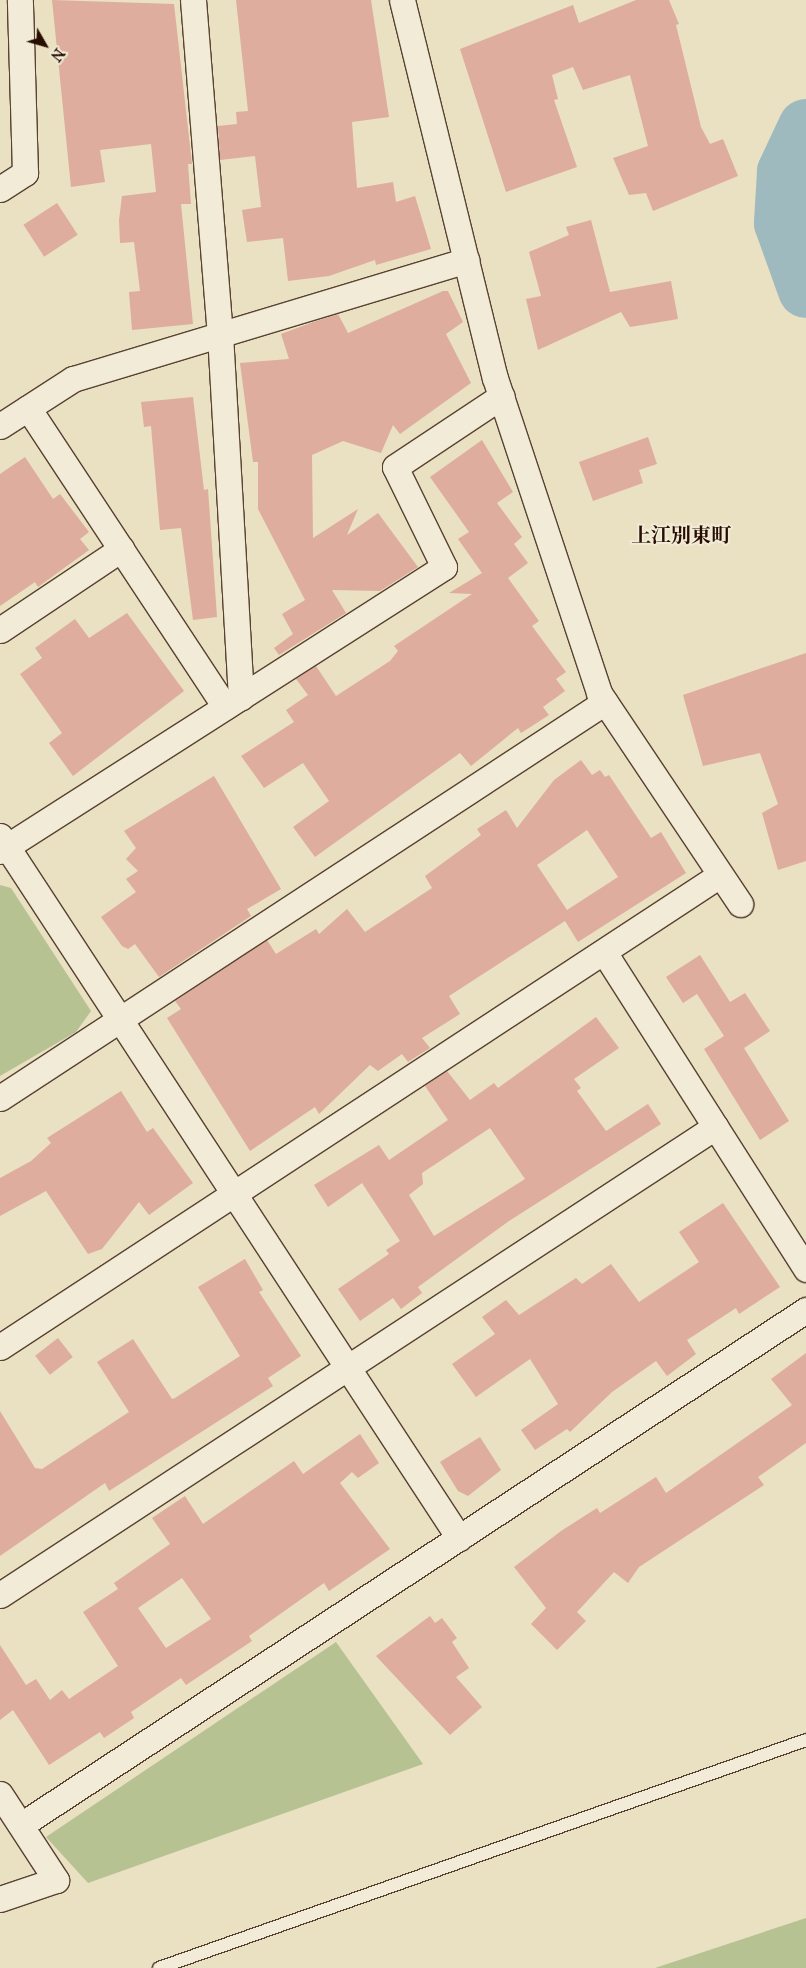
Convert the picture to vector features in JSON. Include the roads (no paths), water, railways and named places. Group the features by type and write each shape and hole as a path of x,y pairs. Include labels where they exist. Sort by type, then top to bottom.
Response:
{"street":[{"path":"0,189 25,173 20,0"},
{"path":"193,0 220,334 233,702"},
{"path":"402,0 466,260 502,396 605,702 740,904"},
{"path":"0,426 73,378 466,260"},
{"path":"459,1538 120,1020 2,845 233,702 444,567 395,467 502,396"},
{"path":"28,408 121,549 233,702"},
{"path":"0,630 121,549"},
{"path":"0,1098 605,702"},
{"path":"0,1347 720,875"},
{"path":"604,952 806,1269"},
{"path":"0,1595 715,1127"},
{"path":"21,1825 806,1310"},
{"path":"0,1794 56,1880 0,1899"}],"lane":[{"path":"159,1968 806,1740"}],"waterway":[{"path":"806,127 785,172 782,223 806,290"}],"district":[{"name":"上江別東町","path":"681,535"}]}
